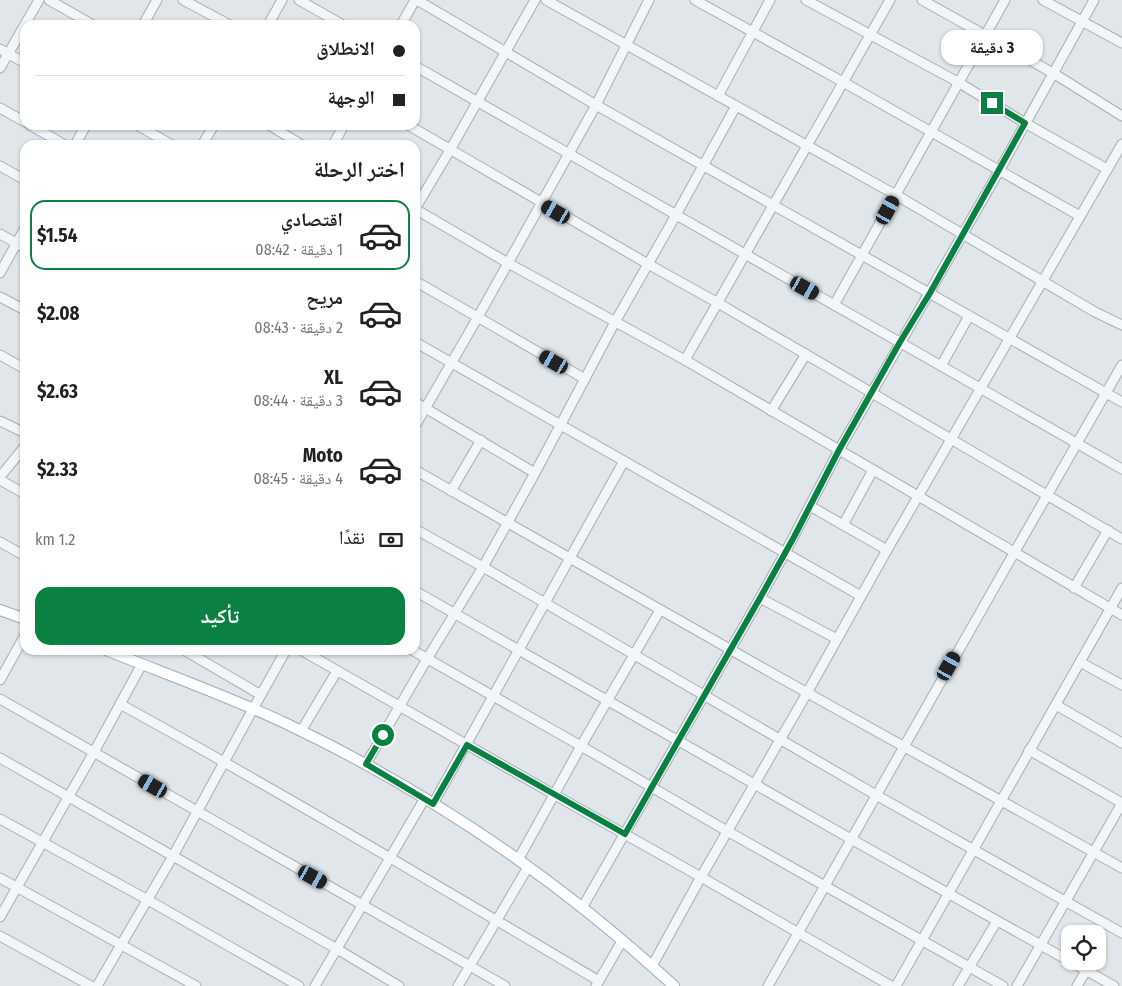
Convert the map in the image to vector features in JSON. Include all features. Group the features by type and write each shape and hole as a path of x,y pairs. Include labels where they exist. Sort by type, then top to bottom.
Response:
{"main road":[{"path":"0,610 20,618"},
{"path":"119,655 199,686 301,731 366,764 429,801 528,867 582,908 674,986"}],"street":[{"path":"28,20 39,0"},
{"path":"49,0 84,20"},
{"path":"146,20 157,0"},
{"path":"183,0 221,20"},
{"path":"271,20 282,0"},
{"path":"299,0 335,20"},
{"path":"403,20 416,0 596,105 1122,402"},
{"path":"420,201 535,0"},
{"path":"546,0 896,195 1044,280 1095,312 1122,325"},
{"path":"420,418 596,105 649,0"},
{"path":"695,0 1080,216"},
{"path":"718,96 770,0"},
{"path":"806,0 824,4 870,35 958,82 1025,123 1107,169"},
{"path":"684,360 890,0"},
{"path":"922,0 1053,73 1122,116"},
{"path":"834,305 958,82 1006,0"},
{"path":"1043,0 1122,43"},
{"path":"582,908 760,598 839,450 930,293 1094,0"},
{"path":"0,68 20,33"},
{"path":"0,49 20,60"},
{"path":"420,69 1122,469"},
{"path":"366,764 483,567 615,322 736,106"},
{"path":"0,108 20,119"},
{"path":"39,130 56,140"},
{"path":"146,130 163,140"},
{"path":"277,130 294,140"},
{"path":"416,130 541,203 718,302 1122,539"},
{"path":"652,966 836,639 1122,144"},
{"path":"0,166 20,177"},
{"path":"420,212 508,263 684,360 1122,615"},
{"path":"0,234 20,245"},
{"path":"0,273 20,236"},
{"path":"420,284 585,379"},
{"path":"0,297 20,307"},
{"path":"941,366 969,316"},
{"path":"420,345 861,596"},
{"path":"771,411 806,354"},
{"path":"0,355 20,366"},
{"path":"768,986 1122,365"},
{"path":"420,405 535,473"},
{"path":"0,421 20,431"},
{"path":"451,490 481,440"},
{"path":"20,452 1,476 20,490"},
{"path":"315,986 391,857 467,745 624,461"},
{"path":"843,525 873,470"},
{"path":"420,473 730,650 1122,868"},
{"path":"810,506 887,550"},
{"path":"1074,588 1108,530"},
{"path":"420,532 876,795 1122,933"},
{"path":"0,542 20,553"},
{"path":"896,986 1122,588"},
{"path":"420,594 1114,986"},
{"path":"760,598 836,639"},
{"path":"518,860 581,746 660,610"},
{"path":"0,680 20,644"},
{"path":"193,655 261,695"},
{"path":"97,986 198,812 283,655"},
{"path":"310,655 890,986"},
{"path":"420,655 651,788 1003,986"},
{"path":"1080,662 1122,685"},
{"path":"0,917 142,664"},
{"path":"301,731 337,671"},
{"path":"0,700 505,986"},
{"path":"120,704 391,857 597,983 622,941"},
{"path":"1056,705 1122,743"},
{"path":"1017,986 1122,803 1029,750"},
{"path":"0,758 399,986"},
{"path":"0,819 299,986"},
{"path":"458,986 528,867"},
{"path":"0,878 196,986"},
{"path":"958,986 997,921"},
{"path":"0,936 91,986"},
{"path":"1077,986 1086,971"}],"route":[{"path":"383,735 366,764 433,804 467,745 625,834 760,598 839,450 1025,123 992,103"}]}
